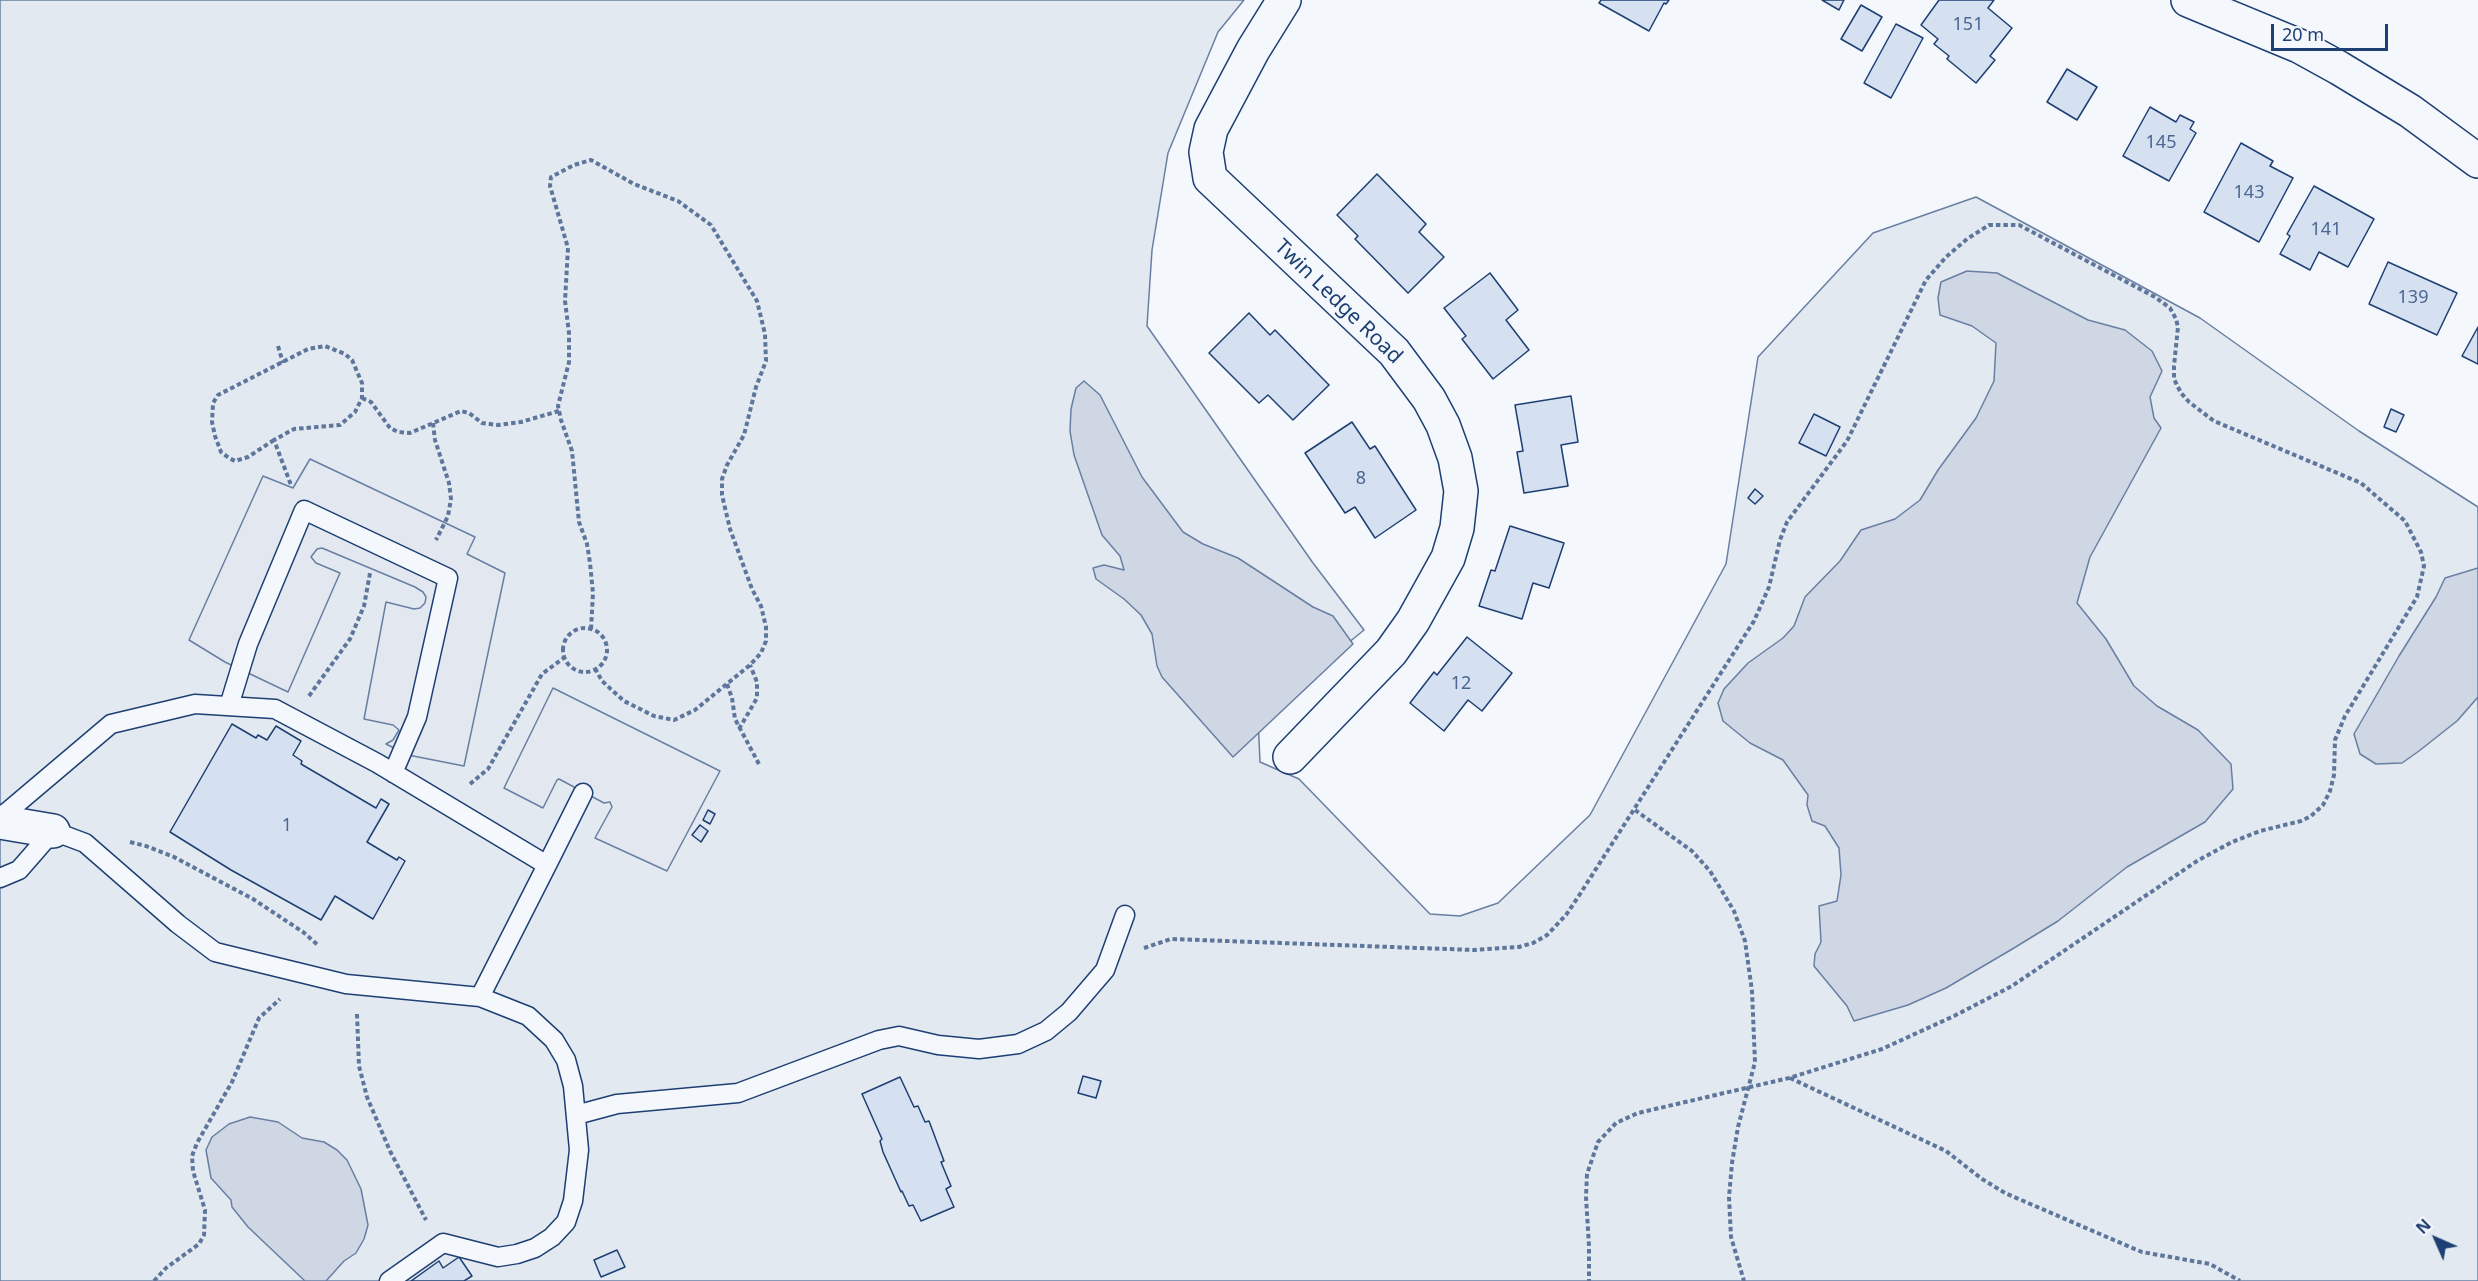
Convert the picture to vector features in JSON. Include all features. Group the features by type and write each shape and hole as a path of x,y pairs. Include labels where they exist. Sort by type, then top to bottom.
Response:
{"street":[{"name":"Twin Ledge Road","path":"1284,0 1253,50 1211,129 1206,152 1210,178 1394,352 1429,399 1443,425 1455,458 1461,491 1457,528 1448,558 1413,621 1391,652 1290,757"},
{"path":"2188,0 2299,46 2339,68 2410,111 2478,161"},
{"path":"0,820 52,831"}],"lane":[{"path":"230,706 248,644 304,510 448,578 417,717 393,773"},
{"path":"0,820 111,724 195,704 275,709 393,773 547,865"},
{"path":"480,997 583,793"},
{"path":"0,879 19,870 52,831 85,843 178,924 216,952 346,984 480,997 528,1016 554,1040 566,1060 573,1086 579,1150 573,1201 566,1222 552,1237 535,1248 498,1257 443,1244 389,1281"},
{"path":"576,1115 617,1104 738,1093 879,1040 899,1036 938,1045 979,1049 1018,1044 1046,1031 1069,1012 1105,970 1125,915"}],"path":[{"path":"591,629 593,593 590,563 587,544 579,522 572,451 559,411 569,362 569,333 565,301 568,248 550,186 551,177 574,165 591,160 634,184 678,201 705,220 720,239 757,301 765,334 766,361 756,387 744,435 722,479 722,495 730,529 752,589 761,606 766,627 766,641 761,653 750,665 695,710 674,720 654,716 624,701 602,681 596,670"},
{"path":"1105,970 1141,949 1171,939 1474,950 1533,944 1547,935 1566,915 1754,621 1769,587 1780,540 1787,522 1847,441 1926,280 1960,246 1989,225 2019,225 2156,297 2170,308 2176,319 2178,327 2174,380 2181,393 2194,407 2214,421 2361,483 2391,506 2415,536 2424,566 2417,597 2345,716 2335,740 2334,775 2323,805 2312,816 2260,831 2232,842 2197,861 2012,986 1882,1049 1789,1078 1638,1113 1616,1123 1598,1142 1587,1174 1589,1281"},
{"path":"278,346 283,363"},
{"path":"325,346 340,350 352,360 362,382 362,398 355,412 340,425 294,429 248,457 235,461 221,452 213,429 211,412 218,395 308,349 325,346"},
{"path":"362,398 371,402 390,428 398,432 410,433 461,411 470,413 482,423 498,425 521,422 559,411"},
{"path":"424,567 448,516 451,499 449,483 435,440 433,423"},
{"path":"274,440 290,482 304,510"},
{"path":"300,722 309,696 350,639 364,606 377,545"},
{"path":"583,628 600,634 606,643 607,653 603,663 596,670 579,672 571,667 565,657 564,644 568,637 583,628"},
{"path":"446,804 488,769 534,685 542,674 565,657"},
{"path":"740,729 757,698 757,682 750,665"},
{"path":"727,684 735,719 759,766"},
{"path":"1635,810 1692,851 1710,871 1734,911 1746,941 1751,972 1755,1062 1738,1127 1729,1197 1731,1237 1744,1281"},
{"path":"154,1281 166,1268 199,1244 204,1235 205,1210 193,1171 192,1156 232,1082 258,1018 285,995 301,973"},
{"path":"1789,1078 1946,1150 1989,1184 2065,1220 2142,1251 2210,1264 2240,1281"}],"shaded area":[{"path":"0,0 1244,0 1218,32 1168,153 1152,250 1147,326 1313,563 1364,630 1258,717 1260,762 1299,779 1430,914 1460,916 1498,903 1590,815 1726,564 1758,357 1873,233 1976,197 2200,318 2359,431 2478,507 2478,1281 0,1281"},
{"path":"1967,271 1997,273 2088,320 2125,330 2152,351 2162,371 2150,397 2154,418 2161,428 2090,557 2077,603 2106,639 2134,686 2157,706 2198,730 2231,764 2233,789 2205,822 2127,867 2058,921 2014,948 1946,988 1908,1005 1854,1021 1847,1006 1814,966 1815,954 1821,942 1819,906 1837,901 1841,875 1839,848 1825,826 1812,821 1807,805 1808,795 1783,760 1750,743 1723,721 1718,703 1724,689 1748,663 1783,638 1794,626 1805,597 1840,561 1861,530 1895,519 1920,500 1938,470 1976,418 1994,381 1996,343 1972,326 1940,315 1938,298 1941,282"},
{"path":"1084,381 1100,395 1142,477 1183,532 1203,544 1238,558 1313,607 1333,616 1353,644 1233,757 1162,677 1157,666 1152,634 1141,615 1124,599 1096,579 1093,568 1104,565 1124,570 1120,556 1102,535 1074,455 1070,431 1071,409 1076,388"},
{"path":"310,459 475,537 467,554 505,573 464,766 408,755 386,744 393,740 399,730 393,725 364,719 386,602 414,609 420,608 425,603 426,597 415,587 322,548 317,549 311,557 316,563 340,573 288,692 225,662 189,640 263,476 293,488"},
{"path":"2478,568 2478,697 2457,721 2402,763 2376,764 2360,754 2354,734 2445,578"},
{"path":"553,688 720,771 667,871 595,838 612,807 610,802 604,803 559,779 543,808 504,788"},
{"path":"250,1117 278,1122 302,1138 324,1142 337,1150 347,1160 361,1189 368,1225 364,1239 356,1253 344,1261 326,1281 305,1281 248,1227 232,1207 231,1200 211,1178 206,1150 212,1137 229,1124"}],"building":[{"path":"1601,0 1669,0 1666,4 1664,3 1649,31 1599,3"},
{"path":"1822,0 1844,0 1839,10"},
{"path":"1939,0 1994,0 1988,8 2012,28 1990,56 1995,60 1976,83 1947,59 1949,56 1934,44 1938,39 1921,25"},
{"path":"1861,5 1882,17 1862,51 1841,39"},
{"path":"1896,24 1923,38 1891,98 1864,83"},
{"path":"2067,69 2097,87 2077,120 2047,102"},
{"path":"2150,107 2176,122 2180,115 2194,122 2190,129 2196,133 2169,181 2123,156"},
{"path":"2241,143 2273,161 2270,166 2293,178 2259,242 2204,212"},
{"path":"1377,174 1426,224 1419,232 1444,257 1408,293 1355,239 1358,236 1337,215"},
{"path":"2314,186 2374,219 2348,267 2319,252 2310,270 2280,254 2290,236 2287,234"},
{"path":"2388,262 2457,293 2437,335 2369,304"},
{"path":"1490,273 1518,310 1506,320 1529,350 1493,379 1462,339 1466,336 1444,308"},
{"path":"1249,313 1270,335 1275,330 1329,385 1293,420 1268,395 1259,403 1209,353"},
{"path":"2478,327 2478,364 2462,356"},
{"path":"1571,396 1578,442 1561,445 1568,486 1524,493 1517,452 1523,451 1515,405"},
{"path":"2391,409 2404,415 2396,432 2384,427"},
{"path":"1814,414 1840,427 1826,456 1799,443"},
{"path":"1352,422 1370,449 1375,446 1416,510 1375,538 1355,507 1345,513 1305,453"},
{"path":"1755,489 1763,496 1755,504 1748,498"},
{"path":"1510,526 1564,543 1549,588 1533,583 1522,619 1479,606 1491,570 1495,571"},
{"path":"1467,637 1512,673 1482,711 1468,700 1444,731 1410,703 1434,672 1437,675"},
{"path":"232,724 256,738 258,735 267,740 276,726 301,741 293,755 302,761 301,764 376,808 381,799 389,804 367,842 397,860 399,857 405,861 373,919 335,896 321,920 231,870 170,832"},
{"path":"708,810 715,814 710,824 703,820"},
{"path":"700,825 708,831 701,842 692,835"},
{"path":"1083,1076 1101,1081 1096,1098 1078,1093"},
{"path":"900,1077 914,1107 918,1106 925,1122 929,1121 951,1186 946,1189 954,1207 921,1221 913,1205 909,1206 901,1192 883,1152 880,1141 882,1139 862,1094"},
{"path":"617,1250 625,1267 601,1277 594,1260"},
{"path":"459,1257 472,1276 464,1281 411,1281 439,1261 443,1268"}]}
